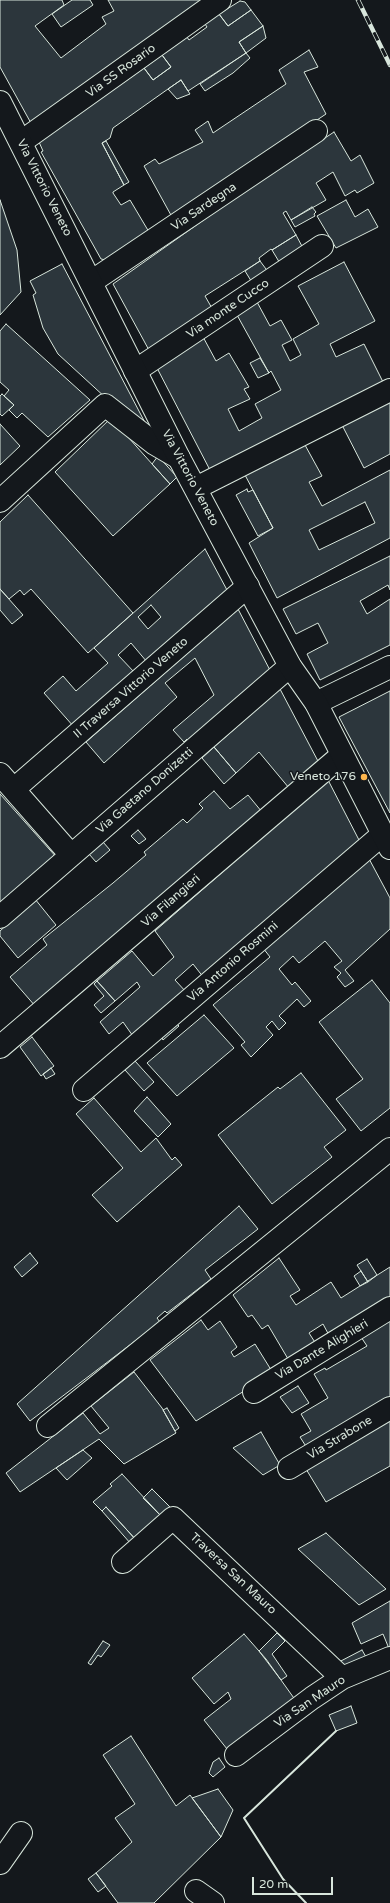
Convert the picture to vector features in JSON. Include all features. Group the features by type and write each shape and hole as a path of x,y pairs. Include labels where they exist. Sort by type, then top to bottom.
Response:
{"street":[{"name":"Via SS Rosario","path":"21,142 220,0"},
{"name":"Via Vittorio Veneto","path":"0,102 179,458 290,666 316,703 387,841"},
{"name":"Via Sardegna","path":"91,282 316,131"},
{"name":"Via monte Cucco","path":"135,372 322,246"},
{"path":"196,488 390,390"},
{"path":"0,501 105,404 155,444 179,458"},
{"name":"II Traversa Vittorio Veneto","path":"7,781 248,586"},
{"name":"Via Gaetano Donizetti","path":"0,917 290,666"},
{"path":"316,703 390,667"},
{"name":"Via Filangieri","path":"0,1047 342,755"},
{"path":"7,781 71,855"},
{"name":"Via Antonio Rosmini","path":"84,1090 387,841"},
{"path":"48,1426 390,1149"},
{"name":"Via Dante Alighieri","path":"254,1392 390,1308"},
{"name":"Via Strabone","path":"290,1468 390,1408"},
{"name":"Traversa San Mauro","path":"123,1562 173,1518 342,1678"},
{"name":"Via San Mauro","path":"236,1755 312,1698 342,1678 390,1658"},
{"path":"0,1863 20,1833"}],"building":[{"path":"0,0 62,0 64,5 35,26 61,58 106,24 102,17 114,11 108,0 204,0 32,125 0,67"},
{"path":"72,0 90,0 93,5 61,27 52,14"},
{"path":"240,1 245,2 251,10 228,26 219,14"},
{"path":"251,10 263,26 239,42 246,53 188,91 181,80 113,128 110,138 102,143 124,185 113,193 121,205 130,200 149,232 110,261 101,259 41,152 43,151 39,142 144,68 153,80 171,67 162,55 187,37 189,40 207,27 205,24 219,14 228,26"},
{"path":"263,26 266,38 246,53 239,42"},
{"path":"309,50 318,67 304,72 326,114 172,217 144,166 155,159 159,164 203,142 195,130 208,121 213,133 286,84 279,70"},
{"path":"246,53 250,58 233,73 205,91 200,84"},
{"path":"162,55 171,67 153,80 144,68"},
{"path":"181,80 190,94 177,99 168,89"},
{"path":"334,132 351,161 360,155 374,183 357,193 355,190 345,196 333,172 316,183 326,200 291,220 286,211 283,213 296,235 272,250 271,249 259,258 260,261 205,296 213,310 150,352 113,284 229,202"},
{"path":"106,141 129,182 124,185 102,143"},
{"path":"0,200 17,250 21,292 0,315"},
{"path":"346,200 355,217 368,209 378,227 336,248 317,216"},
{"path":"312,207 316,212 314,214 315,216 295,227 291,220"},
{"path":"296,235 304,250 281,265 272,250"},
{"path":"260,261 269,273 253,284 245,271"},
{"path":"344,262 375,321 330,344 336,357 364,344 383,382 211,472 157,368 202,335 216,361 229,353 249,387 244,389 250,399 228,409 239,431 262,418 255,404 281,390 271,371 269,373 237,315 257,302 270,326 281,320 292,340 282,345 290,361 301,355 293,339 319,324 298,286"},
{"path":"62,264 151,434 119,410 58,354 43,328 33,295 36,293 30,281"},
{"path":"6,324 90,400 48,437 22,413 17,418 9,410 14,405 4,396 9,390 0,382 0,331"},
{"path":"260,358 269,373 258,378 250,363"},
{"path":"2,394 14,405 2,416 0,414 0,396"},
{"path":"390,399 390,454 364,468 342,425"},
{"path":"111,418 170,484 113,536 55,472"},
{"path":"0,424 20,446 0,465"},
{"path":"305,445 322,476 309,482 322,506 390,470 390,538 277,598 249,543 273,528 245,475","holes":["365,502 375,523 319,550 309,530"]},
{"path":"158,456 177,477 170,484 152,464"},
{"path":"247,489 248,492 253,490 273,528 258,536 236,495"},
{"path":"28,495 133,613 88,653 31,589 24,595 20,590 9,599 0,589 0,522"},
{"path":"205,549 227,590 147,662 131,643 118,655 135,673 74,727 44,693 63,676 76,691 108,663 94,648","holes":["151,605 161,617 148,629 138,617"]},
{"path":"390,556 390,590 388,585 360,601 367,614 390,599 390,645 320,680 307,654 328,643 318,623 296,634 283,609"},
{"path":"0,589 23,615 12,624 0,610"},
{"path":"238,609 272,674 191,744 187,739 184,742 173,730 214,695 195,658 165,683 177,697 104,763 86,742"},
{"path":"280,689 319,763 289,788 259,752 236,773 214,747"},
{"path":"390,691 390,813 339,717"},
{"path":"214,747 236,773 224,784 202,758"},
{"path":"328,780 359,840 204,978 193,964 175,980 187,993 135,1039 123,1022 109,1034 100,1022 140,987 137,982 115,1001 97,981 132,951 153,976 174,957 155,931"},
{"path":"214,791 230,809 248,795 262,812 36,1007 10,977 47,945 43,939 146,855 144,852 183,819 187,823 203,808 199,804"},
{"path":"0,794 58,859 0,909"},
{"path":"138,830 146,839 139,844 131,836"},
{"path":"103,842 110,850 96,862 89,854"},
{"path":"367,855 390,898 390,929 345,970 354,981 345,987 337,977 341,973 334,967 342,961 325,941 299,963 293,956 279,969 292,985 295,982 311,1001 304,1007 297,999 279,1016 286,1023 279,1030 272,1021 266,1027 273,1035 251,1057 241,1045 245,1042 213,1005 270,957 263,948"},
{"path":"35,899 56,925 18,958 0,936 0,931"},
{"path":"372,980 390,1003 390,1108 361,1131 336,1099 363,1079 319,1022"},
{"path":"97,981 115,1001 101,1013 94,1005 104,996 94,984"},
{"path":"204,1015 234,1048 177,1096 147,1063"},
{"path":"176,1023 179,1026 163,1040 162,1038"},
{"path":"32,1037 54,1066 41,1076 20,1047"},
{"path":"135,1061 154,1082 144,1091 125,1070"},
{"path":"51,1068 55,1074 46,1079 43,1074"},
{"path":"301,1073 346,1130 324,1147 332,1157 272,1204 218,1135 278,1087 280,1089"},
{"path":"147,1097 171,1124 158,1137 134,1111"},
{"path":"94,1098 141,1152 156,1138 172,1160 175,1157 182,1165 117,1222 92,1195 123,1168 76,1114"},
{"path":"239,1206 258,1229 205,1270 211,1279 167,1313 165,1311 157,1318 160,1322 30,1421 17,1404"},
{"path":"30,1253 38,1263 22,1277 14,1267"},
{"path":"279,1258 300,1290 290,1296 296,1305 331,1282 341,1298 390,1267 390,1303 331,1339 323,1324 309,1333 318,1347 291,1364 268,1325 262,1329 252,1315 248,1317 233,1295"},
{"path":"367,1259 377,1275 368,1282 357,1265"},
{"path":"361,1271 368,1282 360,1286 354,1276"},
{"path":"201,1320 208,1330 220,1321 237,1347 231,1352 234,1357 255,1344 273,1373 196,1421 150,1360"},
{"path":"390,1320 390,1399 307,1448 300,1437 311,1431 301,1414 328,1398 314,1374 325,1368 326,1370 367,1346 361,1337"},
{"path":"134,1372 162,1408 176,1433 124,1464 99,1439 20,1492 6,1473 83,1413 100,1434 109,1428 91,1406"},
{"path":"298,1386 309,1403 292,1413 280,1397"},
{"path":"167,1408 179,1428 175,1431 163,1410"},
{"path":"390,1419 390,1466 326,1502 306,1469"},
{"path":"261,1432 280,1465 263,1475 233,1448"},
{"path":"83,1450 92,1458 67,1480 56,1468"},
{"path":"122,1474 162,1517 137,1541 106,1507 102,1511 93,1502 112,1486 110,1484"},
{"path":"152,1489 171,1508 162,1517 143,1498"},
{"path":"106,1507 137,1541 131,1544 102,1511"},
{"path":"326,1533 386,1589 359,1605 298,1549"},
{"path":"390,1601 390,1651 383,1634 361,1644 352,1623"},
{"path":"277,1633 285,1641 272,1654 287,1676 281,1680 259,1651"},
{"path":"244,1634 266,1659 296,1701 231,1754 204,1720 231,1699 228,1692 214,1704 192,1678"},
{"path":"103,1641 110,1645 101,1657 98,1655 91,1665 88,1663"},
{"path":"362,1650 370,1664 348,1673 337,1663"},
{"path":"351,1706 357,1723 336,1731 329,1715"},
{"path":"131,1736 176,1806 190,1795 221,1837 154,1903 118,1903 96,1873 132,1842 115,1818 135,1804 103,1755"},
{"path":"219,1758 225,1767 213,1777 209,1773 213,1762"},
{"path":"218,1789 233,1810 221,1837 192,1798"},
{"path":"96,1873 106,1886 98,1892 88,1879"}],"railway":[{"path":"358,0 390,65"}],"wall":[{"path":"306,1903 283,1879 244,1818 336,1731"}],"place":[{"name":"Veneto 176","path":"364,777"}]}
